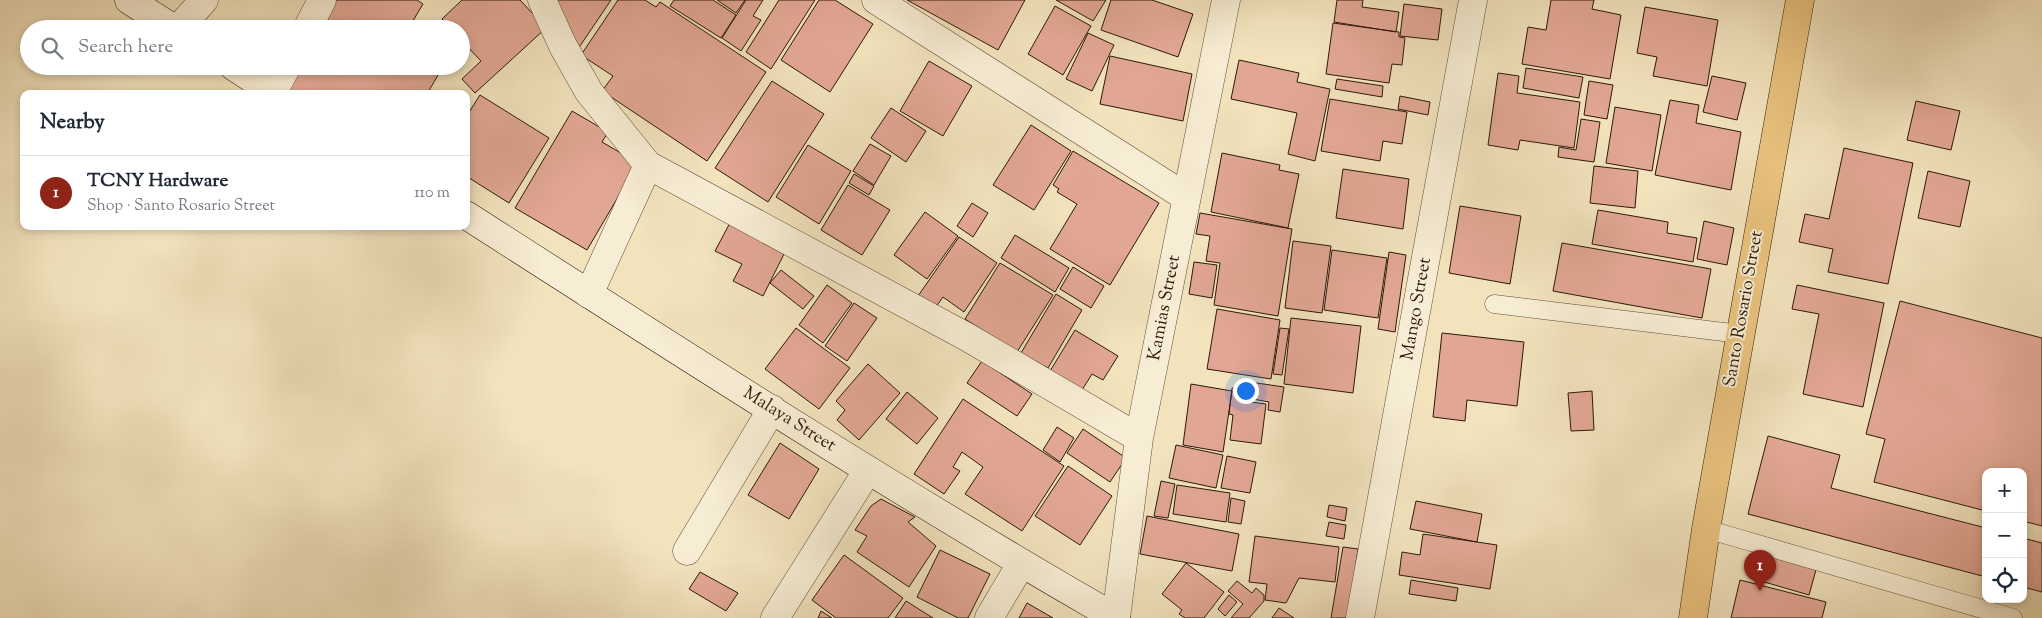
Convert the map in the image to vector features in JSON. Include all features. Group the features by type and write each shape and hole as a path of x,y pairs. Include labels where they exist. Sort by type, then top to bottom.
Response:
{"main road":[{"name":"Santo Rosario Street","path":"1693,618 1706,529 1800,0"}],"street":[{"path":"129,0 160,20"},
{"path":"186,20 204,0"},
{"path":"312,20 322,0"},
{"path":"542,0 563,46 590,92 648,165 967,337 1140,438"},
{"path":"876,0 1186,197"},
{"name":"Kamias Street","path":"1116,618 1140,438 1226,0"},
{"name":"Mango Street","path":"1360,618 1473,0"},
{"path":"247,75 269,90"},
{"path":"275,90 283,75"},
{"path":"589,294 648,165"},
{"name":"Malaya Street","path":"470,219 868,470 1021,564 1116,618"},
{"path":"687,551 772,409"},
{"path":"775,618 868,470"},
{"path":"989,618 1021,564"}],"lane":[{"path":"1494,304 1740,334"},
{"path":"1706,529 2013,618"}],"building":[{"path":"334,0 417,0 423,4 413,20 322,20"},
{"path":"462,0 520,0 546,28 475,93 462,79 466,75 470,75 470,71 481,61 470,49 470,20 442,19"},
{"path":"554,0 611,0 578,49"},
{"path":"618,0 645,0 656,7 660,2 766,72 707,161 602,91 613,76 581,55"},
{"path":"674,0 713,0 736,15 721,38 670,6"},
{"path":"717,0 745,0 736,13"},
{"path":"746,0 763,0 753,16 761,20 741,51 722,38"},
{"path":"779,0 815,0 771,69 746,52"},
{"path":"819,0 835,0 873,24 830,92 781,60"},
{"path":"907,0 1025,0 998,50"},
{"path":"1056,0 1106,0 1093,21"},
{"path":"1111,0 1152,0 1193,14 1178,57 1101,30"},
{"path":"1337,0 1363,0 1362,7 1399,12 1396,32 1334,22"},
{"path":"1551,0 1594,0 1592,9 1621,15 1610,79 1522,64 1528,27 1546,30"},
{"path":"1404,4 1442,9 1438,40 1400,36"},
{"path":"1055,6 1091,26 1063,75 1028,54"},
{"path":"1645,7 1718,20 1707,86 1653,76 1657,57 1637,53"},
{"path":"1333,23 1399,32 1399,37 1405,38 1402,65 1392,64 1389,83 1326,74"},
{"path":"1088,33 1114,45 1092,91 1066,79"},
{"path":"1110,56 1192,74 1183,121 1100,104"},
{"path":"1239,60 1299,73 1297,82 1330,89 1315,161 1288,154 1297,113 1231,99"},
{"path":"929,61 972,86 943,136 900,111"},
{"path":"1526,68 1583,77 1579,98 1523,88"},
{"path":"1498,73 1519,76 1517,93 1580,102 1574,148 1520,140 1518,150 1488,145"},
{"path":"291,75 438,75 429,90 287,90"},
{"path":"1712,76 1746,83 1737,120 1703,112"},
{"path":"1337,79 1383,86 1382,97 1335,89"},
{"path":"772,81 824,114 768,202 715,168"},
{"path":"1589,81 1613,85 1607,119 1584,115"},
{"path":"480,95 549,138 509,203 470,179 470,111"},
{"path":"1400,96 1430,102 1428,115 1398,109"},
{"path":"1330,99 1407,112 1402,144 1383,141 1380,161 1321,151"},
{"path":"1670,100 1699,105 1696,123 1741,132 1731,190 1655,175"},
{"path":"1916,101 1960,111 1951,150 1907,140"},
{"path":"1615,107 1661,115 1652,171 1606,163"},
{"path":"891,108 926,131 906,162 871,138"},
{"path":"572,111 608,132 602,142 638,163 587,250 515,208"},
{"path":"1581,119 1600,122 1594,162 1558,157 1559,147 1576,150"},
{"path":"1031,125 1071,151 1034,210 993,185"},
{"path":"870,144 891,156 874,185 853,171"},
{"path":"808,145 851,171 819,224 776,197"},
{"path":"1844,148 1913,163 1888,284 1828,272 1833,249 1799,242 1805,214 1829,219"},
{"path":"1073,151 1159,203 1110,285 1050,249 1077,204 1057,192 1059,189 1053,185"},
{"path":"1222,153 1280,165 1279,170 1299,174 1288,228 1211,212"},
{"path":"1594,166 1638,171 1635,208 1590,203"},
{"path":"1343,169 1409,179 1403,229 1336,218"},
{"path":"1928,171 1970,181 1960,227 1918,218"},
{"path":"854,174 874,186 869,195 849,183"},
{"path":"848,185 890,210 862,255 821,230"},
{"path":"972,203 988,213 973,237 957,226"},
{"path":"1460,206 1521,216 1510,284 1449,273"},
{"path":"1598,210 1668,222 1667,233 1697,238 1693,262 1592,244"},
{"path":"925,212 958,236 927,279 894,255"},
{"path":"1200,213 1292,229 1278,316 1214,305 1220,263 1206,261 1210,236 1196,234"},
{"path":"731,221 786,250 763,296 733,281 742,264 715,251"},
{"path":"1704,221 1734,228 1727,265 1697,259"},
{"path":"1015,235 1069,268 1055,292 1001,258"},
{"path":"959,237 997,263 964,312 943,297 935,308 918,296"},
{"path":"1293,241 1331,246 1322,313 1285,308"},
{"path":"1562,243 1711,269 1702,318 1553,291"},
{"path":"1332,250 1387,258 1378,318 1324,310"},
{"path":"1389,252 1406,255 1395,332 1378,329"},
{"path":"1194,262 1217,265 1212,298 1189,294"},
{"path":"1000,263 1053,295 1017,352 965,319"},
{"path":"1073,267 1104,286 1091,308 1060,289"},
{"path":"781,270 814,296 803,309 770,283"},
{"path":"827,285 852,303 823,343 799,325"},
{"path":"1797,285 1884,303 1863,407 1803,394 1819,314 1792,309"},
{"path":"1056,294 1082,310 1048,368 1021,353"},
{"path":"1900,301 2042,338 2042,526 2027,522 2027,468 1982,468 1982,510 1874,482 1885,439 1866,434"},
{"path":"854,303 877,318 847,361 825,346"},
{"path":"1217,309 1280,320 1271,379 1207,369"},
{"path":"1291,318 1361,326 1353,393 1284,384"},
{"path":"796,328 850,368 819,409 765,369"},
{"path":"1280,328 1289,329 1282,375 1273,374"},
{"path":"1075,330 1118,356 1103,380 1092,374 1082,390 1050,371"},
{"path":"1442,333 1524,342 1517,406 1467,400 1465,421 1433,417"},
{"path":"982,361 1032,394 1017,416 967,383"},
{"path":"868,364 900,393 859,440 837,420 845,410 836,401"},
{"path":"1250,382 1284,387 1280,412 1268,410 1269,402 1247,398"},
{"path":"1191,384 1232,391 1223,452 1183,445"},
{"path":"1232,388 1246,390 1244,401 1266,404 1261,444 1230,440 1233,415 1229,414"},
{"path":"1592,391 1594,430 1571,431 1568,393"},
{"path":"907,392 938,418 917,444 886,419"},
{"path":"963,399 1064,466 1022,531 965,494 983,467 962,452 953,467 960,471 944,494 914,474"},
{"path":"1057,427 1074,438 1060,462 1043,450"},
{"path":"1083,429 1126,458 1110,482 1067,453"},
{"path":"1768,436 1840,455 1831,488 1982,527 1982,576 1748,514"},
{"path":"780,443 819,469 789,519 748,495"},
{"path":"1176,445 1223,455 1216,488 1169,478"},
{"path":"1227,456 1256,462 1250,493 1221,488"},
{"path":"1068,466 1112,496 1080,545 1035,516"},
{"path":"1161,481 1175,484 1168,518 1154,516"},
{"path":"1177,485 1230,493 1226,522 1173,514"},
{"path":"1231,498 1245,501 1241,524 1228,522"},
{"path":"881,499 915,517 908,522 936,546 909,587 857,552 867,536 855,530 871,506"},
{"path":"1416,501 1482,514 1477,542 1410,529"},
{"path":"1329,505 1347,508 1345,521 1327,517"},
{"path":"1147,516 1239,534 1232,571 1140,554"},
{"path":"1329,522 1346,525 1344,539 1326,536"},
{"path":"1423,534 1497,545 1490,589 1399,575 1402,552 1420,555"},
{"path":"1255,536 1339,547 1335,582 1299,578 1286,603 1265,600 1267,584 1249,582"},
{"path":"2027,539 2042,543 2042,592 2027,588"},
{"path":"1343,547 1358,549 1348,618 1331,618"},
{"path":"940,550 990,574 968,618 958,618 917,597"},
{"path":"1762,550 1817,566 1809,595 1754,579"},
{"path":"844,555 903,598 888,618 836,618 812,600"},
{"path":"1186,563 1224,592 1204,618 1185,618 1179,614 1182,610 1162,594"},
{"path":"700,572 738,593 726,611 689,589"},
{"path":"1411,580 1458,588 1456,601 1409,594"},
{"path":"1740,580 1826,602 1822,618 1731,618"},
{"path":"1237,581 1252,593 1256,588 1264,595 1264,601 1249,618 1231,618 1243,604 1228,591"},
{"path":"1229,595 1237,602 1225,616 1218,609"},
{"path":"906,601 933,618 895,618"},
{"path":"1027,603 1053,618 1019,618"},
{"path":"1279,608 1294,618 1272,618"},
{"path":"821,611 832,618 818,618"}],"place":[{"name":"TCNY Hardware","path":"1760,591"}]}
